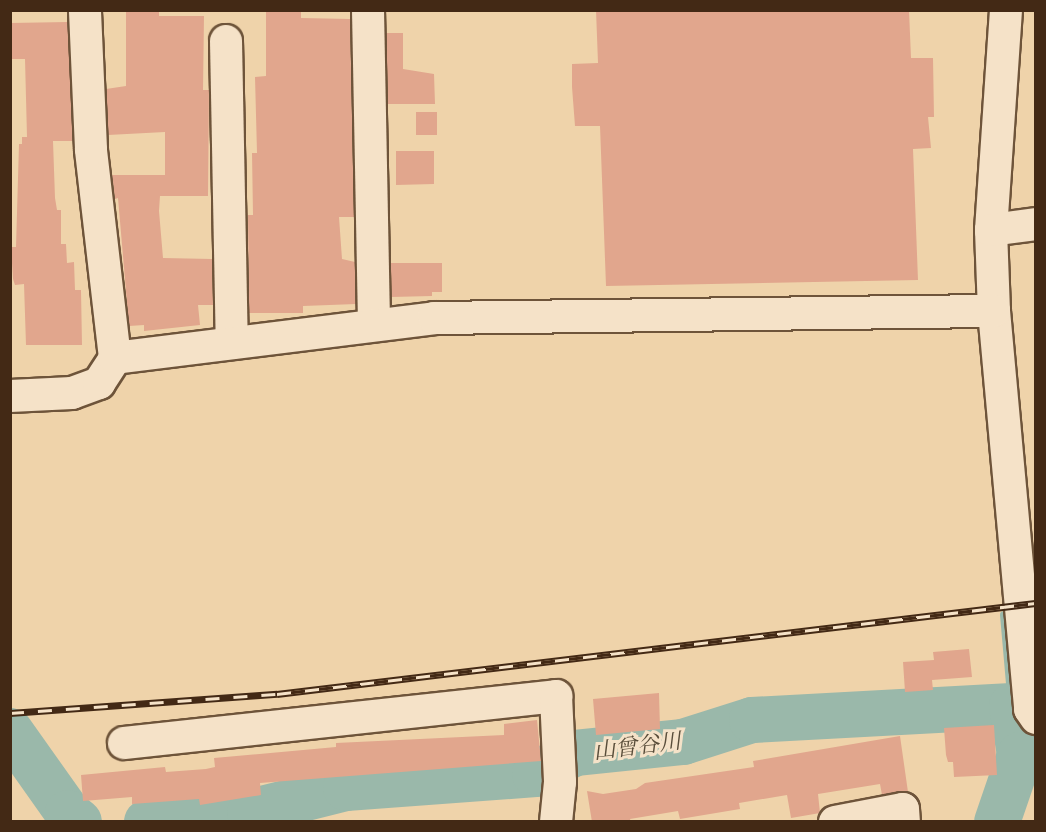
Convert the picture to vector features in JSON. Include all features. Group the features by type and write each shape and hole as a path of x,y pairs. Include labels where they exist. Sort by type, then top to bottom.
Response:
{"street":[{"path":"10,396 72,393 99,383 115,358 91,149 85,10"},
{"path":"368,10 374,324"},
{"path":"1006,10 991,230 994,311 1030,709 1035,718"},
{"path":"226,41 232,343"},
{"path":"991,230 1035,224"},
{"path":"115,358 434,318 994,311"},
{"path":"124,743 556,696 560,752 556,822"},
{"path":"835,822 903,809 904,822"}],"building":[{"path":"126,10 159,10 159,16 204,16 203,90 209,90 208,196 160,196 159,211 163,258 212,259 213,305 198,305 200,325 144,331 144,325 129,326 118,198 115,199 112,175 165,175 165,132 108,135 106,89 126,86"},
{"path":"266,10 301,10 301,18 350,19 354,217 339,217 342,259 355,262 356,304 303,306 303,313 249,313 248,215 253,215 252,153 257,153 255,77 266,76"},
{"path":"596,10 909,10 911,58 933,58 934,117 928,117 931,148 913,149 918,280 606,286 600,126 575,126 572,87 572,64 598,63"},
{"path":"68,22 73,141 53,141 55,198 57,210 61,210 61,244 66,244 67,263 74,262 75,290 81,290 82,345 26,345 24,284 15,285 11,247 16,247 19,144 22,144 22,137 27,137 25,59 10,59 10,23"},
{"path":"386,33 403,33 403,69 434,74 435,104 388,104"},
{"path":"416,112 437,112 437,135 416,135"},
{"path":"396,151 434,151 434,184 396,185"},
{"path":"391,263 442,263 442,292 432,292 432,296 391,297"},
{"path":"969,649 972,677 932,680 933,690 905,692 903,662 934,660 933,652"},
{"path":"659,693 660,729 596,735 593,699"},
{"path":"537,720 541,761 260,783 261,795 200,805 199,799 132,804 132,797 83,801 81,775 165,767 166,772 206,769 215,767 214,758 336,747 336,743 504,735 504,724"},
{"path":"994,725 997,775 954,777 953,762 948,762 946,755 944,728"},
{"path":"900,736 908,792 882,795 880,784 818,794 820,813 791,818 787,795 739,803 740,809 680,819 678,811 630,819 631,822 592,822 587,791 603,794 636,789 645,783 754,767 753,761"}],"waterway":[{"path":"1004,615 1012,706"},
{"name":"山曾谷川","path":"147,822 250,812 346,788 535,774 575,753 683,742 752,720 1012,706 1020,755 997,822"},
{"name":"山曾谷川","path":"10,731 68,813 79,822"}],"railway":[{"path":"10,713 277,694 1036,603"}]}
